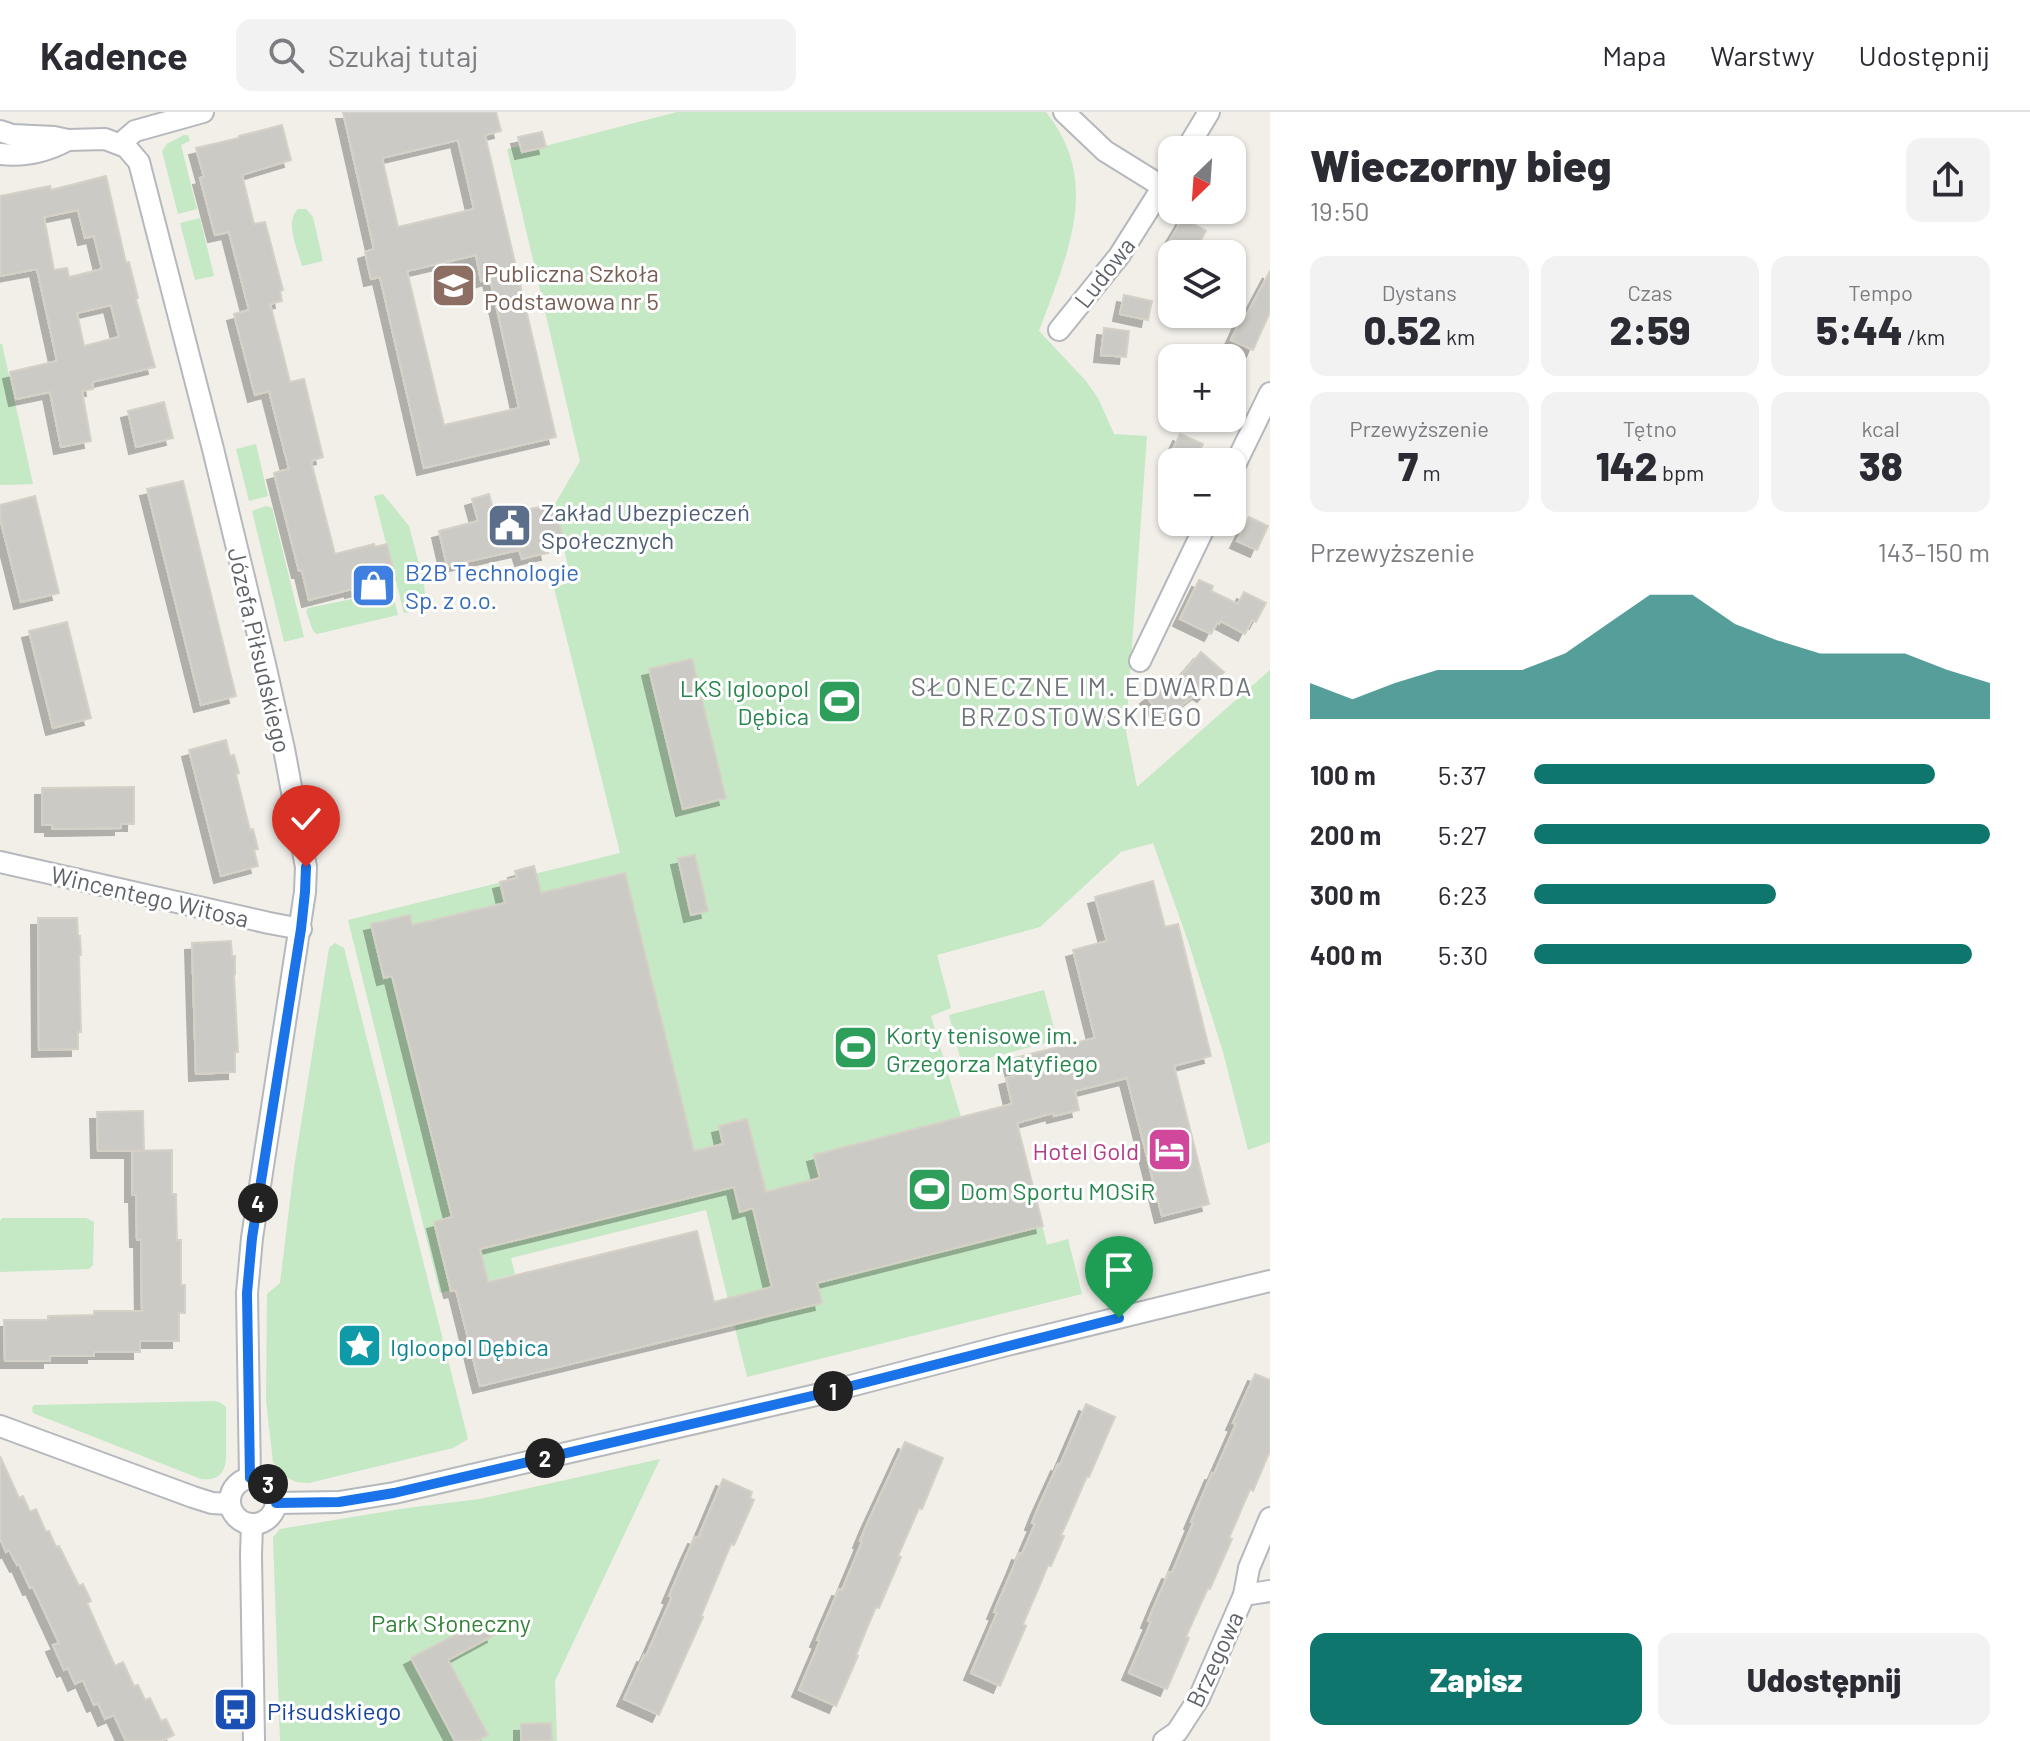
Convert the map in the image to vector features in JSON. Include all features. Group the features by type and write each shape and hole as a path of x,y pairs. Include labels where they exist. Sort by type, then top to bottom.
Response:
{"street":[{"path":"0,131 68,140 128,138 203,112"},
{"path":"1064,112 1105,151 1158,176"},
{"path":"1194,136 1209,112"},
{"name":"Józefa Piłsudskiego","path":"128,138 126,147 136,157 143,175 262,653 306,867 301,929 252,1238 247,1293 250,1478"},
{"path":"0,154 27,155 54,148 68,140"},
{"name":"Ludowa","path":"1059,330 1119,256 1158,194"},
{"path":"1243,448 1270,393"},
{"path":"1140,661 1200,536"},
{"name":"Wincentego Witosa","path":"0,862 301,929"},
{"path":"276,1503 339,1502 394,1493 816,1395 1270,1281"},
{"path":"0,1426 193,1497 230,1504"},
{"path":"250,1478 269,1484 276,1496 276,1503 266,1521 252,1524 237,1518 230,1497 237,1484 250,1478"},
{"path":"1244,1595 1249,1568 1270,1518"},
{"path":"252,1524 254,1741"},
{"name":"Brzegowa","path":"1164,1741 1177,1732 1199,1698 1244,1595 1270,1591"}],"green space":[{"path":"677,112 1046,112 1063,139 1073,166 1076,193 1068,248 1039,331 1086,381 1098,398 1114,434 1147,436 1126,731 1137,787 1270,670 1270,1142 1248,1150 1223,1052 1153,843 1121,852 1040,927 937,955 951,1008 931,1016 961,1117 1012,1104 1047,1245 1068,1239 1082,1294 747,1377 706,1210 511,1258 515,1274 440,1293 348,920 620,853 554,588 571,582 555,504 580,461 507,149 520,146 522,152"},
{"path":"188,135 190,141 181,145 197,209 178,214 162,151 167,144"},
{"path":"298,209 306,209 313,217 323,261 302,266 292,229"},
{"path":"200,218 214,276 195,280 180,223"},
{"path":"2,344 33,484 0,485"},
{"path":"256,444 268,496 249,501 236,449"},
{"path":"383,494 409,526 424,583 426,608 404,613 374,496"},
{"path":"266,506 272,508 304,637 284,642 252,511"},
{"path":"392,591 398,615 317,634 313,631 306,611 308,608"},
{"path":"335,943 344,948 468,1439 453,1448 309,1483 296,1482 284,1476 273,1462 266,1401 267,1294 280,1283 294,1168 329,948"},
{"path":"1044,990 1057,1040 962,1065 949,1015"},
{"path":"2,1218 86,1218 94,1222 93,1265 89,1269 0,1272"},
{"path":"215,1401 226,1407 226,1460 221,1473 215,1478 206,1479 33,1413 32,1408 34,1405"},
{"name":"Park Słoneczny","path":"660,1459 555,1681 557,1741 280,1741 273,1537 280,1529 480,1499"}],"building":[{"path":"343,112 496,112 501,131 485,135 556,437 424,468 380,277 371,279 365,252 374,249","holes":["458,140 474,209 398,227 382,158","476,255 481,281 490,278 519,408 444,425 407,271"]},
{"path":"282,125 291,160 242,175 254,224 265,222 283,290 280,291 282,301 270,304 290,382 304,379 323,457 311,461 335,554 374,544 375,547 387,544 396,580 309,600 274,473 289,469 269,391 255,395 234,314 249,310 229,232 215,235 200,178 204,177 196,148"},
{"path":"542,132 546,147 522,152 518,137"},
{"path":"106,176 155,367 92,382 93,389 82,391 91,441 61,447 50,392 16,399 10,372 57,361 37,269 0,276 0,196 50,186 51,190","holes":["78,210 85,238 94,236 102,269 69,277 67,268 54,270 44,217","111,305 119,337 84,346 77,313"]},
{"path":"1180,224 1194,224 1206,231 1201,240 1170,240"},
{"path":"1270,271 1270,312 1253,350 1246,344 1231,340 1236,328 1246,328 1246,316"},
{"path":"1124,295 1152,301 1148,320 1120,314"},
{"path":"1104,328 1129,331 1126,357 1101,355"},
{"path":"164,402 173,438 136,447 128,411"},
{"path":"1180,434 1203,444 1201,448 1174,448"},
{"path":"183,481 236,696 201,705 147,489"},
{"name":"Zakład Ubezpieczeń Społecznych","path":"489,494 495,516 555,504 563,539 546,543 548,553 522,559 519,550 447,566 439,531 478,521 472,499"},
{"path":"35,496 59,593 21,602 0,518 0,505"},
{"path":"1249,517 1268,526 1257,550 1237,541 1240,536 1246,536"},
{"path":"1199,580 1213,586 1211,591 1238,604 1244,592 1266,603 1245,634 1221,621 1211,634 1180,619"},
{"path":"67,622 91,718 53,728 29,631"},
{"path":"1201,652 1224,672 1204,695 1199,692 1164,719 1147,697 1170,679 1174,684"},
{"path":"692,659 726,798 683,809 649,669"},
{"path":"226,740 239,773 236,774 250,830 253,829 258,849 254,850 258,866 221,876 189,750"},
{"path":"134,787 134,824 121,824 121,828 65,829 42,825 42,788"},
{"path":"695,855 708,911 691,915 678,858"},
{"path":"534,866 541,893 625,873 694,1151 723,1144 719,1126 747,1119 766,1192 820,1178 814,1155 1012,1104 1006,1078 1014,1076 1010,1059 1095,1038 1073,950 1107,941 1095,897 1153,881 1165,927 1178,924 1211,1056 1174,1066 1209,1204 1162,1216 1127,1078 1075,1091 1079,1110 1017,1123 1043,1226 817,1283 822,1303 480,1386 456,1290 451,1291 434,1222 452,1217 392,976 384,978 371,924 410,915 412,925 505,903 500,882 517,878 515,871","holes":["734,1187 740,1212 753,1208 772,1287 714,1302 697,1231 488,1282 480,1249"]},
{"path":"38,918 77,918 81,955 81,1032 78,1032 78,1049 39,1050"},
{"path":"231,941 232,956 235,956 238,1052 235,1052 235,1072 196,1074 192,943"},
{"path":"143,1111 144,1151 98,1151 97,1112"},
{"path":"172,1150 172,1194 176,1194 177,1240 181,1240 181,1285 185,1285 185,1313 179,1313 179,1341 140,1341 140,1352 94,1352 94,1356 50,1356 50,1361 5,1361 4,1320 48,1320 48,1316 94,1315 94,1311 142,1311 141,1240 137,1240 136,1195 132,1195 132,1151"},
{"path":"1255,1374 1270,1380 1270,1451 1253,1491 1250,1489 1229,1538 1232,1539 1186,1637 1189,1638 1167,1689 1129,1673 1151,1622 1148,1621 1155,1604 1169,1572 1172,1573"},
{"path":"1086,1404 1115,1417 1061,1535 1064,1536 1051,1566 1048,1565 1000,1686 971,1673 1019,1553 1022,1554 1035,1524 1032,1523 1038,1508"},
{"path":"905,1442 943,1458 898,1556 901,1557 879,1608 876,1607 869,1623 836,1706 799,1690 820,1641 817,1640 839,1589 842,1590 867,1524"},
{"path":"0,1456 19,1498 23,1496 30,1512 36,1509 46,1532 49,1531 56,1547 59,1546 79,1586 83,1584 91,1601 87,1603 115,1666 123,1662 134,1686 138,1685 145,1700 150,1698 161,1721 166,1719 174,1735 161,1741 126,1741 114,1715 105,1719 98,1703 94,1705 83,1680 75,1684 68,1668 64,1670 53,1645 59,1643 33,1587 30,1588 19,1564 9,1550 6,1552 0,1538"},
{"path":"723,1479 752,1492 750,1498 754,1500 734,1545 731,1544 703,1617 659,1715 624,1699 646,1656 688,1552 695,1537 698,1538"},
{"path":"485,1619 494,1635 448,1660 488,1735 477,1741 455,1741 411,1658"},
{"path":"551,1723 552,1741 521,1741 521,1724"}],"place":[{"name":"Publiczna Szkoła Podstawowa nr 5","path":"453,286"},
{"name":"Zakład Ubezpieczeń Społecznych","path":"510,525"},
{"name":"B2B Technologie Sp. z o.o.","path":"374,585"},
{"name":"LKS Igloopol Dębica","path":"840,701"},
{"name":"Korty tenisowe im. Grzegorza Matyfiego","path":"855,1048"},
{"name":"Hotel Gold","path":"1170,1150"},
{"name":"Dom Sportu MOSiR","path":"929,1190"},
{"name":"Igloopol Dębica","path":"359,1346"},
{"name":"Piłsudskiego","path":"236,1710"}],"district":[{"name":"SŁONECZNE IM. EDWARDA BRZOSTOWSKIEGO","path":"1082,700"}],"route":[{"path":"306,867 301,929 252,1238 247,1293 250,1478 269,1484 276,1496 276,1503 339,1502 394,1493 816,1395 1119,1318"}]}
